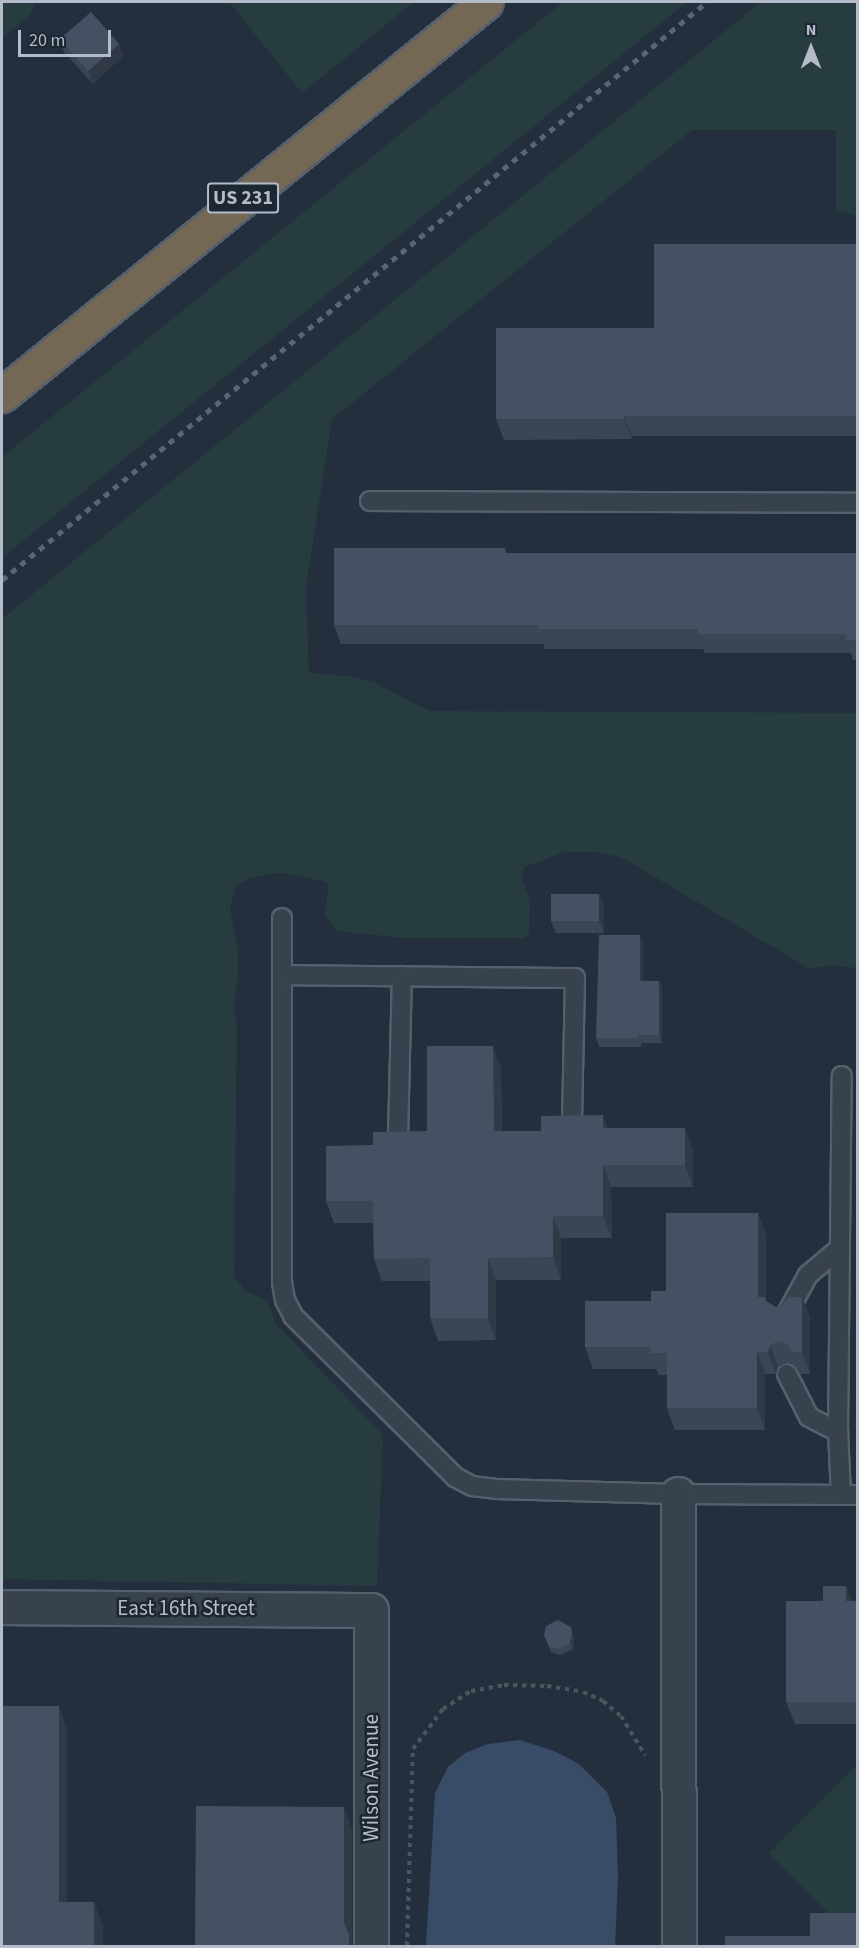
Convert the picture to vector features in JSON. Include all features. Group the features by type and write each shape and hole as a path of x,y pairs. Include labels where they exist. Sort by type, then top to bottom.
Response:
{"highway":[{"name":"US 231","path":"2,395 486,2"}],"street":[{"path":"678,1494 679,1947"},
{"name":"East 16th Street","path":"2,1607 371,1610"},
{"name":"Wilson Avenue","path":"371,1610 371,1947"}],"lane":[{"path":"370,501 858,503"},
{"path":"282,918 282,1282 285,1300 293,1316 455,1476 472,1486 496,1489 678,1494 849,1495 838,1432 840,1248 850,1116 842,1076"},
{"path":"282,975 575,978 572,1126"},
{"path":"398,1137 402,976"},
{"path":"784,1318 808,1275 840,1248"},
{"path":"787,1374 809,1417 838,1432"}],"path":[{"path":"407,1947 413,1749 443,1709 471,1691 504,1685 547,1686 583,1692 603,1701 621,1716 647,1760"}],"green space":[{"path":"2,2 35,2 31,14 2,38"},
{"path":"229,2 414,2 302,93"},
{"path":"563,2 687,2 2,558 2,457"},
{"path":"761,2 857,2 857,216 836,210 836,130 692,130 332,419 306,587 309,673 347,676 374,682 429,711 857,713 857,968 830,965 810,969 621,857 596,852 565,852 524,867 521,877 530,901 529,933 524,938 404,938 337,931 324,914 329,885 323,881 281,873 251,877 235,887 230,909 238,949 238,978 233,1009 237,1024 234,1277 245,1290 267,1301 277,1325 383,1435 377,1586 2,1579 2,619"},
{"path":"857,1765 857,1932 833,1918 769,1853"}],"water":[{"path":"520,1740 554,1751 579,1764 607,1792 616,1818 618,1879 615,1946 426,1946 435,1793 448,1767 465,1753 488,1744"}],"building":[{"path":"91,12 119,44 88,71 60,39"},
{"path":"654,244 858,244 858,416 624,416 624,419 496,419 496,328 654,328"},
{"path":"334,548 505,548 505,553 858,553 858,640 846,640 846,634 698,634 698,629 538,629 538,625 334,625"},
{"path":"551,894 599,894 599,921 551,921"},
{"path":"599,935 640,935 640,981 659,981 659,1035 638,1035 638,1038 596,1038"},
{"path":"427,1046 493,1046 494,1131 541,1131 541,1116 603,1115 603,1128 685,1128 685,1165 603,1165 603,1216 553,1216 553,1257 488,1258 488,1318 430,1318 430,1258 374,1259 373,1201 326,1201 326,1146 373,1145 373,1132 427,1131"},
{"path":"666,1213 758,1213 758,1297 765,1297 767,1302 776,1307 782,1305 789,1297 802,1297 802,1352 792,1352 786,1343 779,1341 770,1345 768,1352 757,1352 757,1408 667,1408 667,1353 651,1353 651,1347 585,1347 585,1301 651,1301 651,1291 666,1291"},
{"path":"823,1586 846,1586 846,1601 858,1601 858,1702 786,1702 786,1601 823,1601"},
{"path":"558,1620 571,1627 572,1634 570,1643 558,1649 549,1646 544,1635 546,1626"},
{"path":"2,1706 59,1706 59,1902 94,1902 94,1947 2,1947"},
{"path":"196,1806 344,1807 344,1923 349,1935 349,1947 195,1947"},
{"path":"810,1913 858,1913 858,1947 725,1947 725,1936 810,1936"}],"railway":[{"path":"2,580 707,2"}]}
